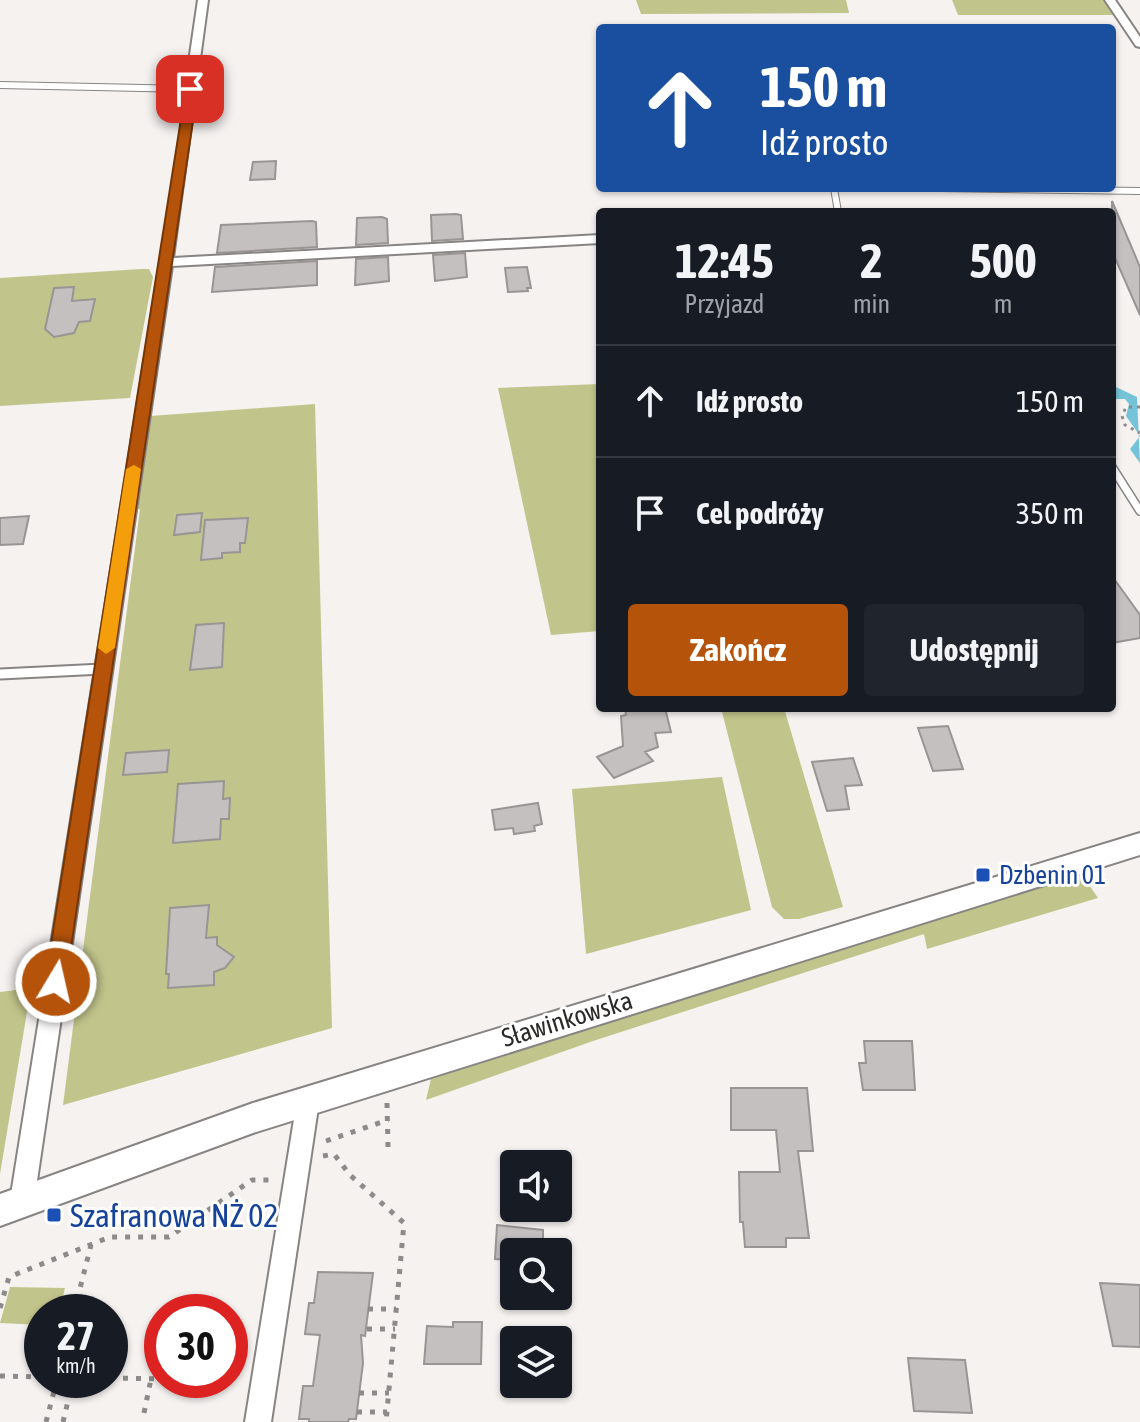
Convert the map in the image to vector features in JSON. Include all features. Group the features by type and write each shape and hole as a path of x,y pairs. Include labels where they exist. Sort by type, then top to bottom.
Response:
{"street":[{"path":"11,1205 103,669 192,94 190,89 203,0"},
{"path":"1110,0 1140,44"},
{"path":"165,264 182,260 596,239"},
{"name":"Sławinkowska","path":"11,1205 308,1101 1140,844"},
{"path":"258,1422 308,1101"}],"lane":[{"path":"0,85 190,89"},
{"path":"1116,191 1140,191"},
{"path":"1116,473 1140,511"},
{"path":"0,674 103,669"}],"path":[{"path":"1138,433 1125,425 1122,416 1126,407 1140,407"},
{"path":"387,1093 388,1147"},
{"path":"301,1155 388,1120"},
{"path":"301,1155 334,1154 350,1175 404,1223 386,1422"},
{"path":"0,1308 9,1277 110,1237 169,1237 252,1180 278,1180"},
{"path":"79,1294 92,1244"},
{"path":"368,1309 396,1309"},
{"path":"367,1329 395,1329"},
{"path":"0,1376 24,1377"},
{"path":"359,1393 389,1393"},
{"path":"46,1422 52,1398"},
{"path":"63,1422 69,1398"},
{"path":"144,1413 147,1398"},
{"path":"357,1412 387,1412"}],"green space":[{"path":"636,0 846,0 849,13 641,14"},
{"path":"952,0 1106,0 1114,15 958,15"},
{"path":"149,269 153,277 130,398 0,406 0,278"},
{"path":"596,384 596,631 551,635 498,388"},
{"path":"315,404 332,1028 63,1105 140,509 134,509 150,416"},
{"path":"722,712 785,712 843,907 799,919 784,919 772,907"},
{"path":"722,777 751,910 586,954 572,789"},
{"path":"1081,873 1098,898 927,949 924,934 593,1041 426,1100 431,1079"},
{"path":"31,988 0,1174 0,992"},
{"path":"10,1287 65,1288 64,1294 24,1294 24,1324 0,1323"}],"water":[{"path":"1116,387 1137,397 1139,434 1126,416 1129,404 1125,399 1116,399"},
{"path":"1139,438 1140,463 1130,449"}],"building":[{"path":"276,161 275,179 250,180 253,162"},
{"path":"1116,210 1140,267 1140,315 1116,260"},
{"path":"431,215 461,215 463,239 432,241"},
{"path":"357,218 387,219 388,243 356,245"},
{"path":"316,222 317,247 217,253 221,225"},
{"path":"465,253 467,277 435,281 433,255"},
{"path":"388,257 389,281 355,285 356,259"},
{"path":"317,261 317,285 212,292 215,267"},
{"path":"527,267 531,288 527,288 528,291 508,292 505,268"},
{"path":"74,287 72,301 95,299 90,321 79,322 74,333 54,337 45,329 54,288"},
{"path":"202,513 200,532 174,535 177,515"},
{"path":"29,516 23,544 0,545 0,518"},
{"path":"248,518 245,543 240,543 240,552 222,553 222,558 201,560 205,520"},
{"path":"1116,582 1140,615 1140,638 1116,642"},
{"path":"224,623 222,667 190,670 196,625"},
{"path":"626,712 666,712 671,732 655,733 658,747 645,752 653,761 614,778 597,757 623,746 621,716 626,715"},
{"path":"948,726 963,769 933,771 918,728"},
{"path":"169,750 167,772 123,775 126,753"},
{"path":"853,758 862,785 845,786 849,809 827,811 812,762"},
{"path":"224,781 223,799 230,798 229,819 221,819 220,839 173,843 178,784"},
{"path":"538,803 542,824 534,826 535,831 514,834 513,828 495,830 492,810"},
{"path":"209,905 206,938 217,937 217,945 234,957 225,968 214,972 214,985 168,988 170,908"},
{"path":"864,1041 912,1041 915,1090 863,1090 859,1063 866,1063"},
{"path":"731,1088 807,1088 813,1151 798,1151 809,1238 786,1238 786,1247 745,1247 743,1222 740,1222 739,1172 780,1172 776,1130 731,1130"},
{"path":"497,1225 543,1230 543,1238 500,1238 500,1259 495,1259"},
{"path":"318,1272 373,1273 365,1336 361,1335 363,1363 356,1419 349,1419 348,1422 299,1419 303,1386 313,1386 320,1335 305,1334 309,1303 314,1303"},
{"path":"1100,1283 1140,1285 1140,1347 1113,1346"},
{"path":"453,1322 482,1322 481,1364 424,1364 427,1326 453,1327"},
{"path":"908,1358 965,1360 972,1413 914,1411"}],"slow traffic":[{"path":"106,648 134,469"}],"place":[{"name":"Dzbenin 01","path":"983,875"},
{"name":"Szafranowa NŻ 02","path":"54,1215"}],"route":[{"path":"56,982 192,94 190,89"}]}
